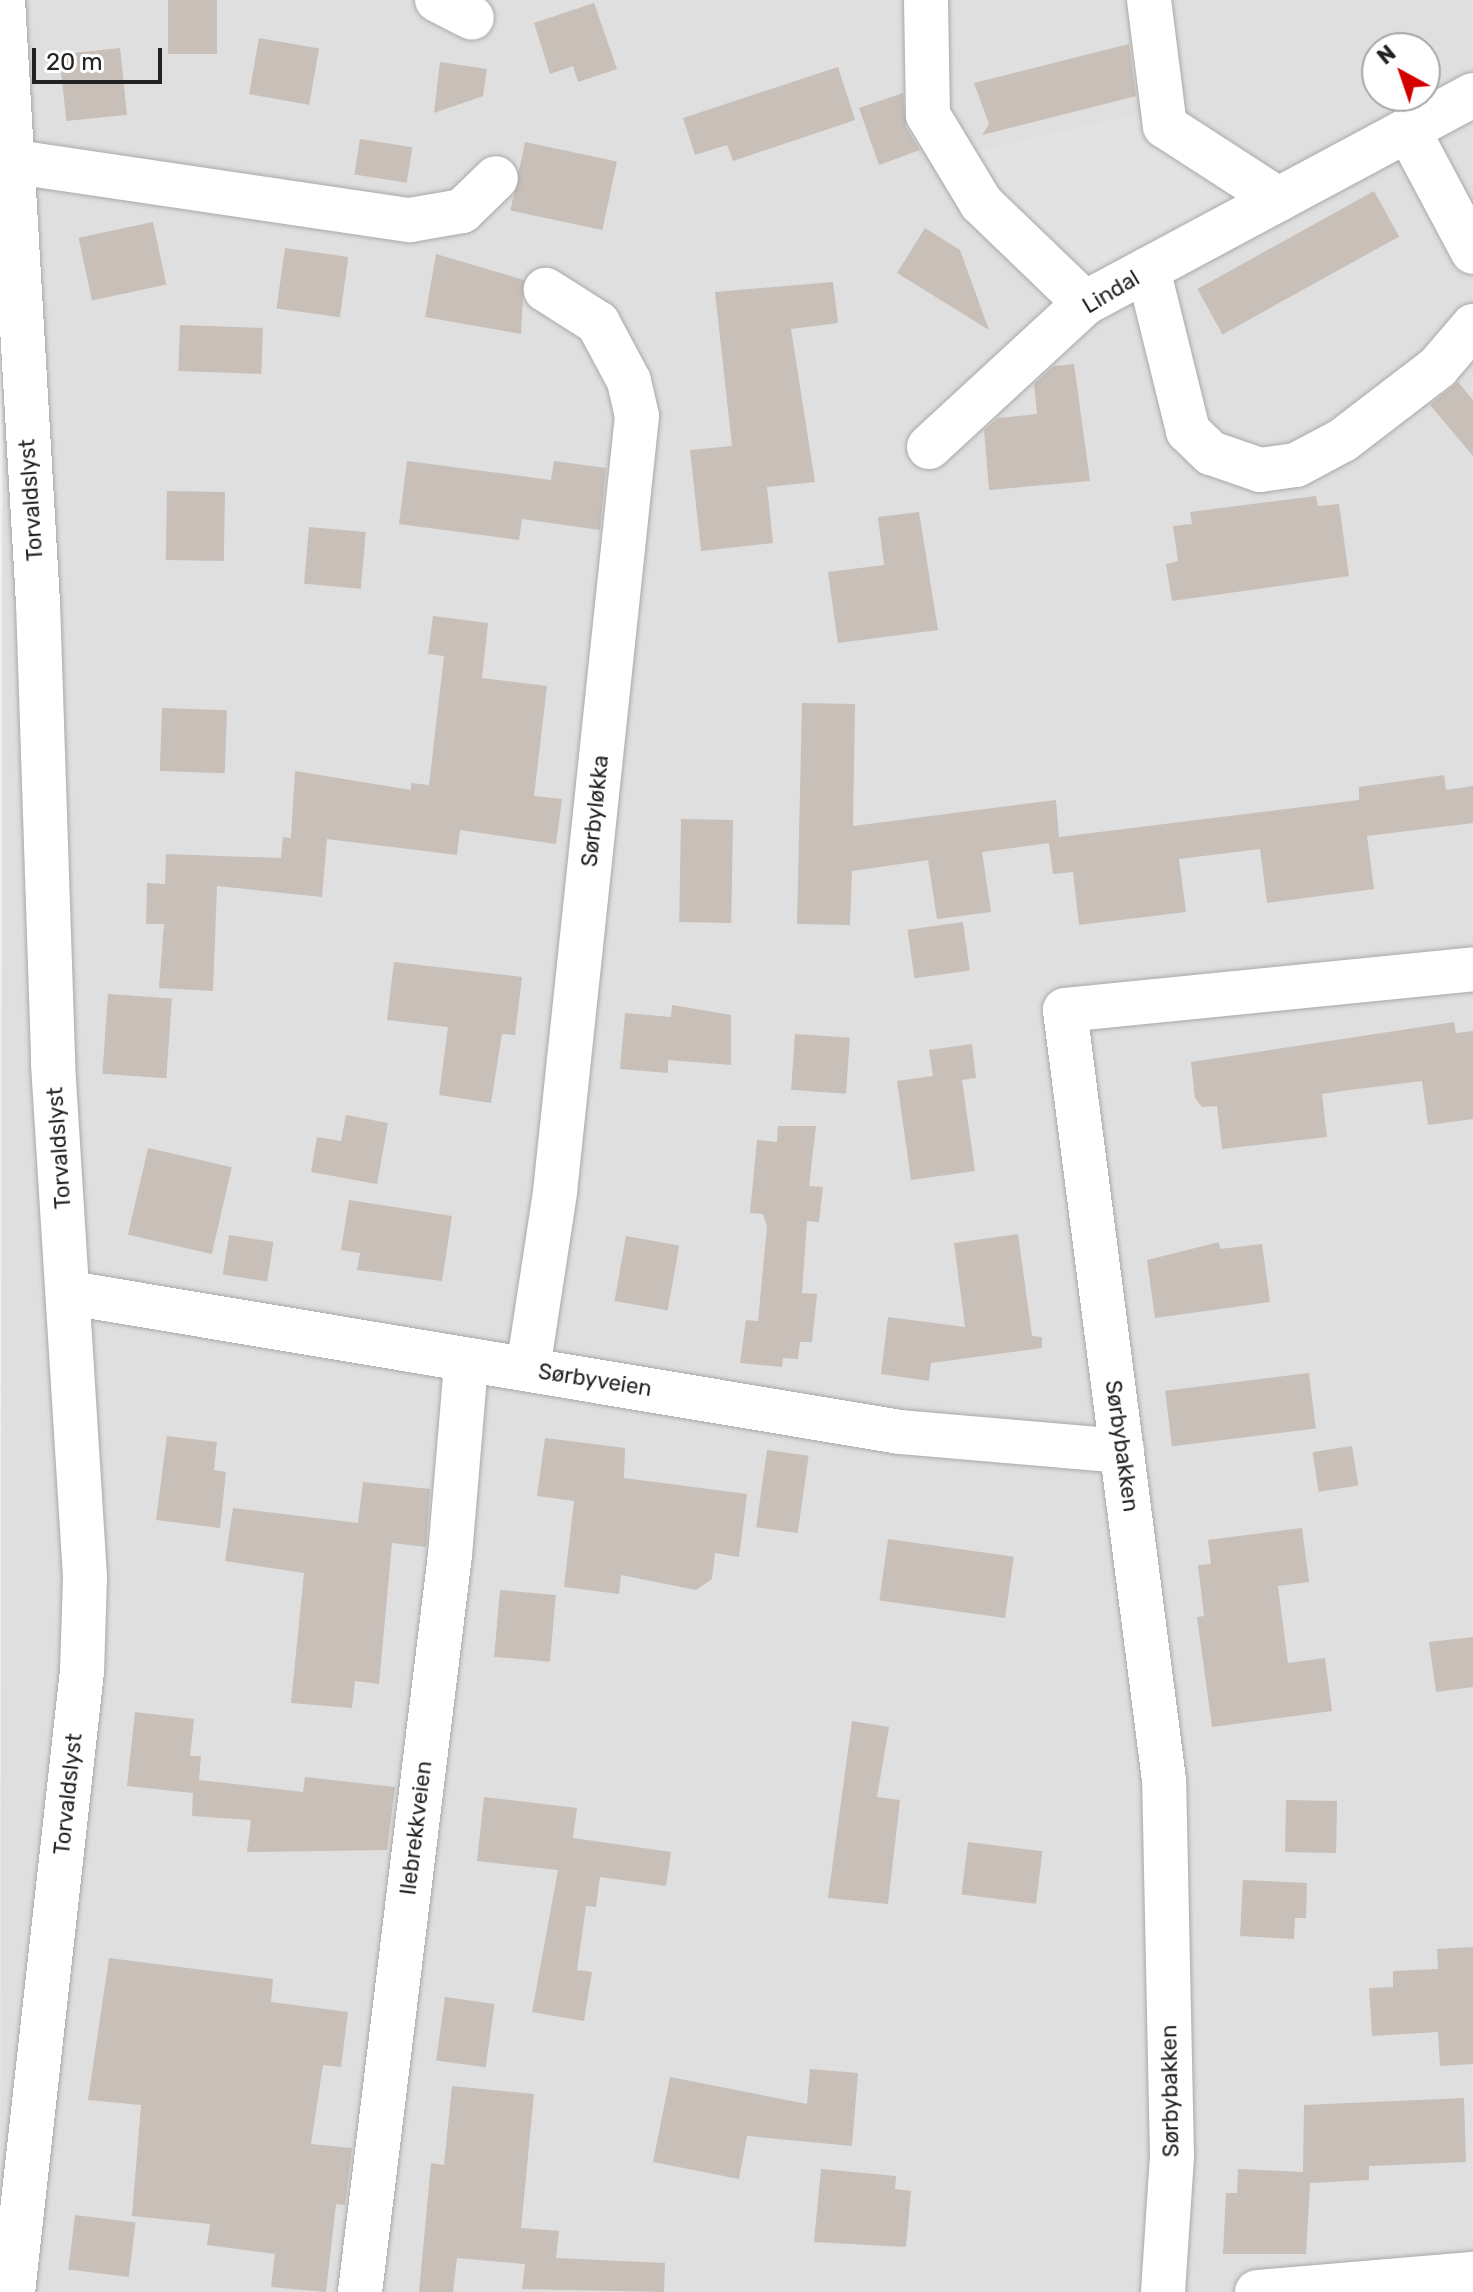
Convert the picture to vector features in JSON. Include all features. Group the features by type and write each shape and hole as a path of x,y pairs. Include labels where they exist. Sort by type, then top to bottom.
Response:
{"street":[{"name":"Torvaldslyst","path":"3,0 6,135 85,1577 82,1671 13,2292"},
{"path":"926,0 928,115 981,203 1085,303"},
{"path":"1149,0 1165,126 1278,199"},
{"name":"Lindal","path":"929,447 1085,303 1473,95"},
{"path":"1408,130 1473,252"},
{"path":"6,135 410,220 462,211 496,178"},
{"path":"1148,269 1188,431 1211,453 1260,470 1296,465 1343,440 1438,367 1473,326"},
{"name":"Sørbyløkka","path":"528,1369 555,1192 637,416 629,381 598,323 546,290"},
{"name":"Sørbybakken","path":"1163,2292 1172,2156 1164,1780 1065,1010 1473,969"},
{"name":"Sørbyveien","path":"70,1293 466,1363 528,1369 900,1432 1122,1451"},
{"name":"Ilebrekkveien","path":"360,2292 449,1565 466,1363"},
{"path":"1257,2292 1473,2274"}],"shaded area":[{"path":"3,0 1473,0 1473,2292 0,2292"},
{"path":"1159,109 1278,199 1085,303 953,156"}],"building":[{"path":"168,0 217,0 217,54 168,54"},
{"path":"594,3 617,69 578,82 573,66 550,74 534,23"},
{"path":"259,38 319,49 309,105 249,94"},
{"path":"1129,44 1136,96 982,135 989,124 974,83"},
{"path":"120,48 127,115 66,121 59,54"},
{"path":"440,62 487,69 483,96 434,113"},
{"path":"838,67 855,120 733,161 727,145 695,155 683,118"},
{"path":"903,93 906,127 920,150 879,165 859,108"},
{"path":"360,139 412,147 407,183 354,175"},
{"path":"525,142 617,162 602,230 510,210"},
{"path":"1374,191 1399,236 1223,334 1197,289"},
{"path":"153,222 166,285 92,300 79,238"},
{"path":"925,228 960,250 989,330 897,273"},
{"path":"285,248 348,257 340,317 277,308"},
{"path":"436,254 524,280 521,334 425,317"},
{"path":"833,282 838,323 791,329 815,482 767,487 773,543 701,551 690,450 732,446 715,292"},
{"path":"180,325 263,328 261,374 178,371"},
{"path":"1074,364 1090,481 989,490 984,430 998,418 1037,414 1034,384 1054,366"},
{"path":"1458,382 1473,400 1473,456 1430,405"},
{"path":"407,461 551,480 554,461 606,468 600,530 522,519 519,540 399,524"},
{"path":"167,491 225,492 224,561 166,560"},
{"path":"1316,496 1318,506 1339,504 1349,576 1172,601 1166,564 1178,561 1173,526 1192,524 1190,512"},
{"path":"919,512 938,630 838,643 828,572 884,565 878,517"},
{"path":"309,527 366,532 361,589 304,584"},
{"path":"433,616 488,623 482,678 547,686 534,796 562,799 556,844 460,830 457,855 327,839 322,897 217,886 213,991 159,988 164,924 146,924 147,883 165,884 166,854 281,858 283,837 291,838 295,771 411,790 411,783 429,785 444,656 428,654"},
{"path":"802,703 855,704 853,826 1056,800 1059,837 1359,800 1359,787 1444,775 1446,790 1473,786 1473,823 1367,836 1374,889 1267,903 1260,849 1179,859 1186,912 1079,925 1073,872 1053,874 1049,843 982,852 991,912 937,919 928,860 852,871 850,925 797,924"},
{"path":"162,708 227,710 225,773 160,771"},
{"path":"681,819 733,820 731,923 679,922"},
{"path":"963,922 970,971 914,978 908,930"},
{"path":"394,962 522,977 515,1035 502,1034 491,1103 439,1095 448,1027 387,1020"},
{"path":"108,994 172,998 166,1078 102,1074"},
{"path":"672,1005 731,1015 731,1065 668,1060 668,1073 620,1069 625,1013 671,1017"},
{"path":"1454,1022 1456,1033 1473,1031 1473,1119 1428,1125 1422,1081 1322,1094 1327,1137 1222,1149 1217,1106 1202,1107 1195,1098 1191,1062"},
{"path":"795,1034 850,1038 846,1094 791,1090"},
{"path":"972,1044 976,1078 962,1080 975,1171 911,1180 897,1081 933,1076 929,1050"},
{"path":"346,1115 388,1123 377,1184 311,1172 317,1137 341,1141"},
{"path":"778,1126 816,1126 809,1186 823,1187 819,1222 807,1221 802,1293 817,1294 812,1342 800,1342 798,1359 783,1358 782,1367 740,1363 746,1320 758,1321 767,1226 763,1214 750,1213 757,1140 777,1142"},
{"path":"148,1148 232,1167 212,1254 128,1235"},
{"path":"349,1200 452,1216 442,1281 357,1270 360,1253 341,1250"},
{"path":"1018,1234 1032,1336 1042,1337 1042,1348 931,1363 929,1381 881,1374 888,1317 965,1327 954,1243"},
{"path":"229,1235 273,1242 267,1282 223,1275"},
{"path":"626,1236 679,1245 668,1310 615,1301"},
{"path":"1219,1242 1220,1249 1262,1244 1270,1302 1155,1318 1147,1260"},
{"path":"1309,1373 1316,1429 1172,1446 1165,1391"},
{"path":"167,1436 217,1442 214,1470 226,1472 220,1528 156,1520"},
{"path":"545,1438 625,1448 624,1478 747,1494 739,1557 715,1553 712,1579 696,1590 621,1575 619,1594 564,1587 574,1501 537,1496"},
{"path":"1352,1446 1358,1486 1319,1492 1312,1452"},
{"path":"767,1450 809,1456 798,1533 756,1527"},
{"path":"363,1482 430,1489 426,1547 392,1543 379,1684 355,1681 352,1708 291,1703 304,1573 225,1561 233,1508 358,1523"},
{"path":"1302,1528 1309,1582 1278,1586 1288,1663 1325,1658 1332,1711 1212,1727 1197,1617 1204,1616 1198,1565 1211,1564 1208,1540"},
{"path":"888,1539 1014,1557 1005,1618 879,1600"},
{"path":"500,1590 556,1595 550,1662 494,1657"},
{"path":"1473,1637 1473,1687 1436,1692 1429,1642"},
{"path":"135,1712 194,1719 190,1756 201,1756 199,1780 303,1792 305,1777 395,1787 387,1850 247,1852 251,1820 192,1816 193,1793 127,1786"},
{"path":"852,1721 889,1727 877,1797 900,1800 888,1904 828,1898"},
{"path":"484,1797 577,1808 573,1838 671,1852 666,1886 600,1877 596,1907 586,1906 577,1970 592,1972 584,2021 532,2012 558,1870 477,1861"},
{"path":"1286,1800 1337,1801 1336,1853 1285,1852"},
{"path":"968,1842 1042,1851 1036,1904 962,1895"},
{"path":"1243,1880 1307,1883 1306,1918 1295,1918 1294,1939 1240,1936"},
{"path":"1473,1947 1473,2064 1440,2066 1438,2032 1372,2036 1369,1988 1393,1987 1393,1971 1438,1969 1437,1949"},
{"path":"109,1958 273,1979 271,2002 348,2012 341,2067 323,2065 311,2144 352,2148 345,2205 336,2204 326,2292 271,2287 275,2254 207,2245 210,2224 132,2216 141,2105 88,2100"},
{"path":"445,1997 495,2004 486,2067 436,2060"},
{"path":"810,2069 858,2073 852,2146 747,2136 739,2179 653,2162 670,2077 807,2104"},
{"path":"452,2086 534,2094 521,2228 559,2231 556,2258 665,2263 664,2292 522,2289 525,2264 457,2258 453,2292 419,2292 431,2163 444,2165"},
{"path":"1464,2098 1466,2162 1369,2166 1369,2180 1310,2183 1306,2254 1223,2254 1226,2193 1237,2193 1238,2169 1303,2172 1304,2105"},
{"path":"821,2169 896,2176 895,2189 911,2191 906,2247 814,2242"},
{"path":"75,2215 136,2222 129,2277 68,2270"}]}
